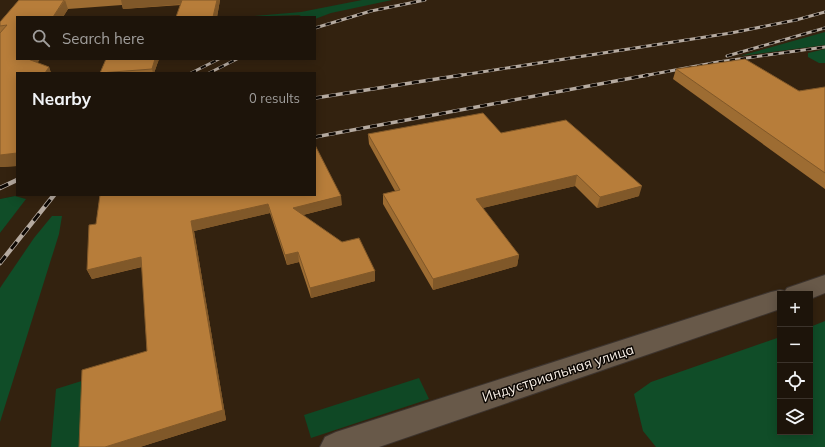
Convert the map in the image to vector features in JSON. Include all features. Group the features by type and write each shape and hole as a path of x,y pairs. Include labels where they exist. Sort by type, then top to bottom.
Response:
{"street":[{"path":"805,291 825,284"},
{"name":"Индустриальная улица","path":"336,447 777,300"}],"shaded area":[{"path":"0,0 825,0 825,447 0,447 0,233 25,199 15,196 0,199"}],"green space":[{"path":"362,0 392,0 331,13 316,19 316,16 299,16 301,15 255,16 301,12"},
{"path":"825,32 825,45 740,56"},
{"path":"825,49 825,63 819,63 808,57 808,53"},
{"path":"15,196 26,199 0,233 0,199"},
{"path":"52,216 62,216 59,234 0,422 0,288 34,238"},
{"path":"825,321 825,447 656,447 643,431 634,394 651,382 777,338 777,435 813,435 813,326"},
{"path":"419,378 429,399 311,438 304,415"},
{"path":"88,379 85,447 51,447 56,389"}],"building":[{"path":"19,0 64,0 54,16 16,16 16,60 31,60 49,67 46,72 16,72 16,153 0,155 0,33 7,25 0,26 0,22"},
{"path":"182,0 217,0 213,16 176,16"},
{"path":"745,59 799,91 825,87 825,173 676,69"},
{"path":"106,60 155,60 152,69 100,72"},
{"path":"483,113 501,133 566,120 642,186 600,197 577,175 476,199 519,255 433,279 383,194 400,190 368,134"},
{"path":"316,147 341,196 293,208 342,242 359,238 375,271 310,288 298,252 285,255 268,204 191,221 223,410 105,447 79,447 82,370 147,351 141,257 87,270 89,225 96,224 100,196 316,196"}],"railway":[{"path":"316,28 371,11 425,0"},
{"path":"456,76 731,33 796,20 825,12"},
{"path":"727,56 825,28"},
{"path":"643,76 718,62 825,47"},
{"path":"193,72 217,60"},
{"path":"211,72 235,60"},
{"path":"316,98 462,75"},
{"path":"316,137 648,75"},
{"path":"0,188 16,180"},
{"path":"0,263 53,196"}]}
